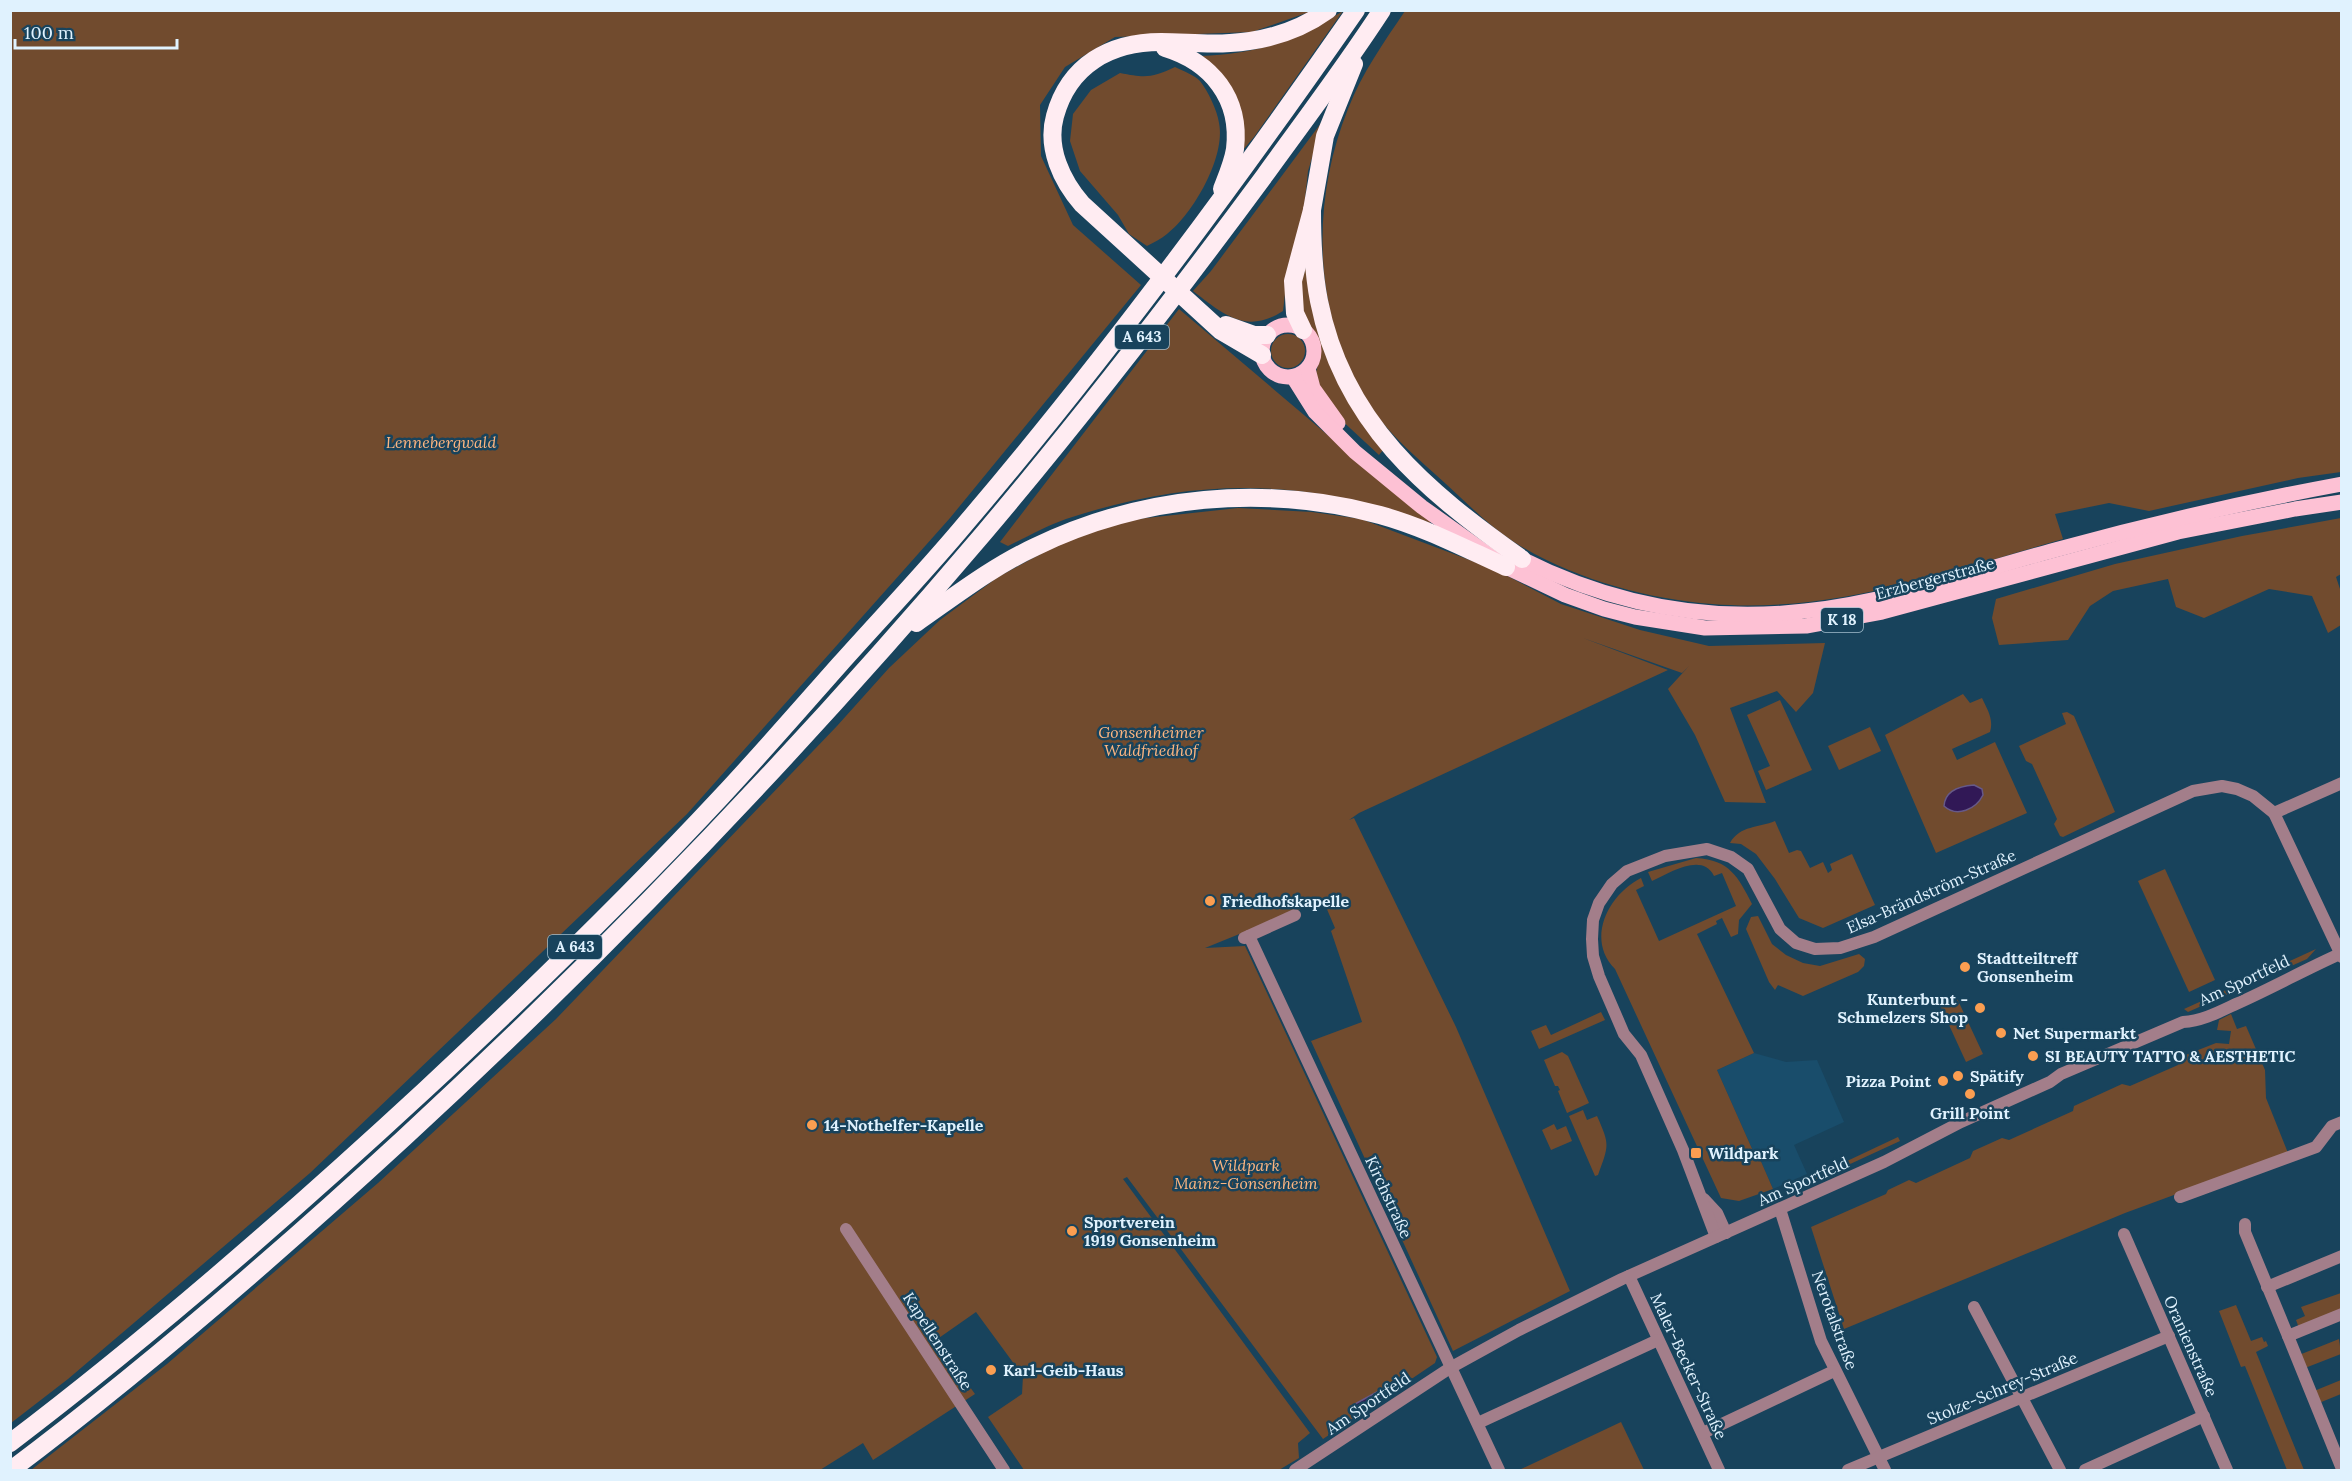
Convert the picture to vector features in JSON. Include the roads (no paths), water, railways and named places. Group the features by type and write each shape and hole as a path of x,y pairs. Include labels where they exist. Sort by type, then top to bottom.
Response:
{"highway":[{"path":"1262,355 1228,336 1099,221 1072,192 1061,172 1054,146 1053,121 1069,82 1087,64 1099,56 1130,45 1162,42 1230,43 1263,39 1299,27 1328,10"},
{"name":"A 643","path":"10,1443 71,1397 213,1280 345,1164 496,1024 619,903 722,796 965,525 1077,388 1215,208 1356,10"},
{"path":"1303,330 1294,313 1292,292 1317,173 1332,115 1377,18"},
{"name":"A 643","path":"11,1470 86,1414 226,1298 361,1178 498,1051 733,816 895,638 1100,391 1206,256 1377,18"},
{"path":"1130,45 1162,48 1190,57 1210,72 1225,94 1233,119 1235,149 1215,208"},
{"path":"1311,210 1316,279 1326,329 1347,382 1366,416 1413,474 1514,563"},
{"path":"1194,306 1235,329 1254,335 1267,335"},
{"path":"895,638 995,568 1034,547 1075,529 1117,515 1160,505 1204,499 1249,497 1293,499 1337,505 1380,515 1514,563"}],"main road":[{"path":"1288,325 1303,330 1313,344 1312,361 1308,369 1293,377 1276,375 1269,370 1262,355 1267,335 1273,330 1288,325"},
{"path":"1308,369 1312,388 1350,435 1452,519 1514,563"},
{"path":"1293,377 1315,412 1355,452 1422,507 1514,563"},
{"name":"Erzbergerstraße","path":"1514,563 1638,603 1707,613 1769,614 1804,611 1839,606 1906,591 2176,518 2342,484"},
{"name":"Erzbergerstraße","path":"1514,563 1565,595 1635,617 1705,628 1806,626 1913,604 2178,532 2342,502"}],"street":[{"path":"2274,813 2342,783"},
{"name":"Elsa-Brändström-Straße","path":"1721,1235 1717,1213 1700,1193 1641,1055 1624,1034 1599,976 1593,956 1593,920 1599,903 1612,884 1627,871 1685,851 1707,849 1721,852 1748,869 1780,929 1796,943 1815,949 1840,948 1874,937 2182,795 2205,787 2222,786 2253,796 2274,813 2341,954"},
{"name":"Kirchstraße","path":"1295,915 1246,937 1499,1470"},
{"name":"Am Sportfeld","path":"1295,1470 1450,1368 1519,1330 1629,1276 1884,1162 1951,1127 2050,1082 2061,1074 2183,1022 2216,1013 2280,984 2305,969 2341,954"},
{"path":"2180,1197 2316,1147 2332,1126 2342,1122"},
{"name":"Nerotalstraße","path":"1780,1209 1821,1341 1877,1458 1885,1470"},
{"path":"2245,1224 2245,1232 2342,1469"},
{"name":"Kapellenstraße","path":"846,1229 1005,1470"},
{"name":"Oranienstraße","path":"2124,1234 2227,1470"},
{"path":"2267,1287 2342,1256"},
{"name":"Maler-Becker-Straße","path":"1629,1276 1719,1470"},
{"path":"1974,1307 2060,1470"},
{"path":"2288,1336 2342,1314"},
{"name":"Stolze-Schrey-Straße","path":"1848,1470 2169,1336"},
{"path":"1478,1424 1658,1340"},
{"path":"1703,1433 1834,1371"},
{"path":"2091,1469 2204,1416"}],"place":[{"name":"Friedhofskapelle","path":"1210,901"},
{"name":"Stadtteiltreff Gonsenheim","path":"1965,967"},
{"name":"Kunterbunt - Schmelzers Shop","path":"1980,1008"},
{"name":"Net Supermarkt","path":"2001,1033"},
{"name":"SI BEAUTY TATTO & AESTHETIC","path":"2033,1056"},
{"name":"Spätify","path":"1958,1076"},
{"name":"Pizza Point","path":"1943,1081"},
{"name":"Grill Point","path":"1970,1094"},
{"name":"14-Nothelfer-Kapelle","path":"812,1125"},
{"name":"Wildpark","path":"1696,1153"},
{"name":"Sportverein 1919 Gonsenheim","path":"1072,1231"},
{"name":"Karl-Geib-Haus","path":"991,1370"}],"park label":[{"name":"Lennebergwald","path":"441,442"},
{"name":"Gonsenheimer Waldfriedhof","path":"1151,741"},
{"name":"Wildpark Mainz-Gonsenheim","path":"1246,1174"}]}
